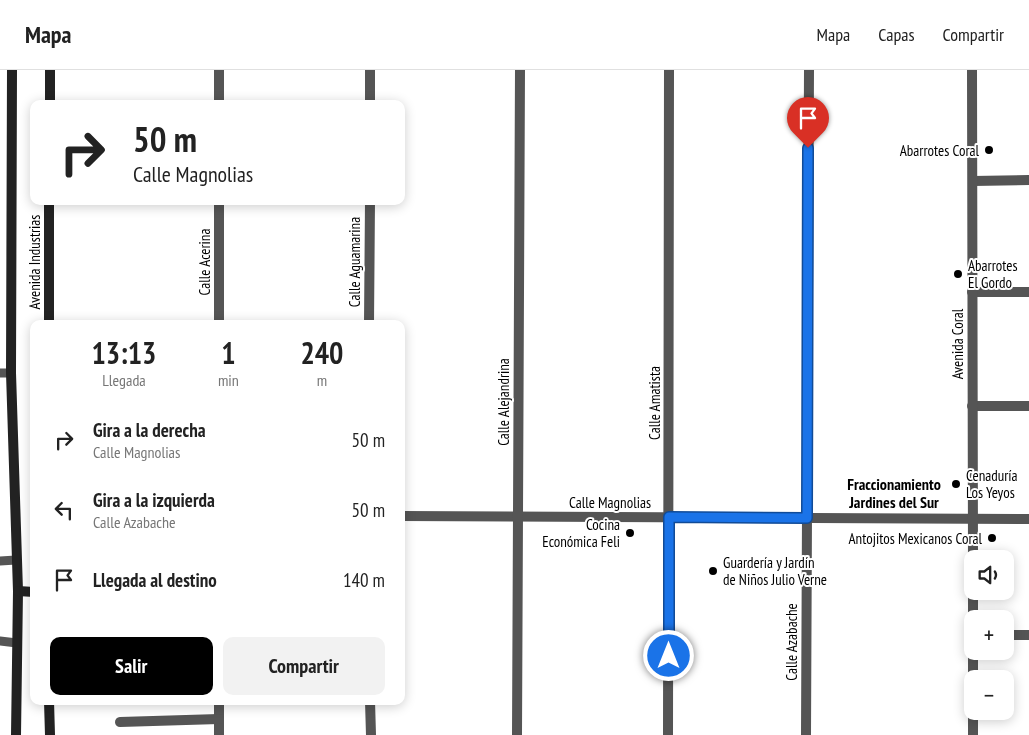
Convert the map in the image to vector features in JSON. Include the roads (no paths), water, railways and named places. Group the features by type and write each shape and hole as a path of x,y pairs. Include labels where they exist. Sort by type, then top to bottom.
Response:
{"main road":[{"name":"Avenida Industrias","path":"12,70 12,373 18,591 16,735"},
{"path":"50,70 50,100"},
{"name":"Avenida Industrias","path":"49,205 49,320"},
{"path":"18,591 30,592"},
{"path":"49,705 50,735"}],"street":[{"path":"219,70 219,100"},
{"path":"370,70 370,100"},
{"name":"Calle Alejandrina","path":"518,735 520,70"},
{"name":"Calle Amatista","path":"668,735 669,70"},
{"name":"Calle Azabache","path":"806,735 809,70"},
{"name":"Avenida Coral","path":"972,70 974,181 972,292 973,550"},
{"path":"974,181 1029,180"},
{"name":"Calle Acerina","path":"219,205 219,320"},
{"name":"Calle Aguamarina","path":"369,320 370,205"},
{"path":"972,292 1029,292"},
{"path":"972,406 1029,406"},
{"name":"Calle Magnolias","path":"405,516 1029,519"},
{"path":"1014,635 1029,635"},
{"path":"219,705 219,735"},
{"path":"370,705 371,735"},
{"path":"120,722 219,719"},
{"path":"973,720 973,735"}],"lane":[{"path":"0,373 12,373"},
{"path":"0,561 16,560"},
{"path":"0,641 17,643"}],"place":[{"name":"Abarrotes Coral","path":"989,150"},
{"name":"Abarrotes El Gordo","path":"958,274"},
{"name":"Cenaduría Los Yeyos","path":"956,484"},
{"name":"Cocina Económica Feli","path":"630,533"},
{"name":"Antojitos Mexicanos Coral","path":"992,538"},
{"name":"Guardería y Jardín de Niños Julio Verne","path":"713,571"}],"district":[{"name":"Fraccionamiento Jardines del Sur","path":"894,493"}]}
